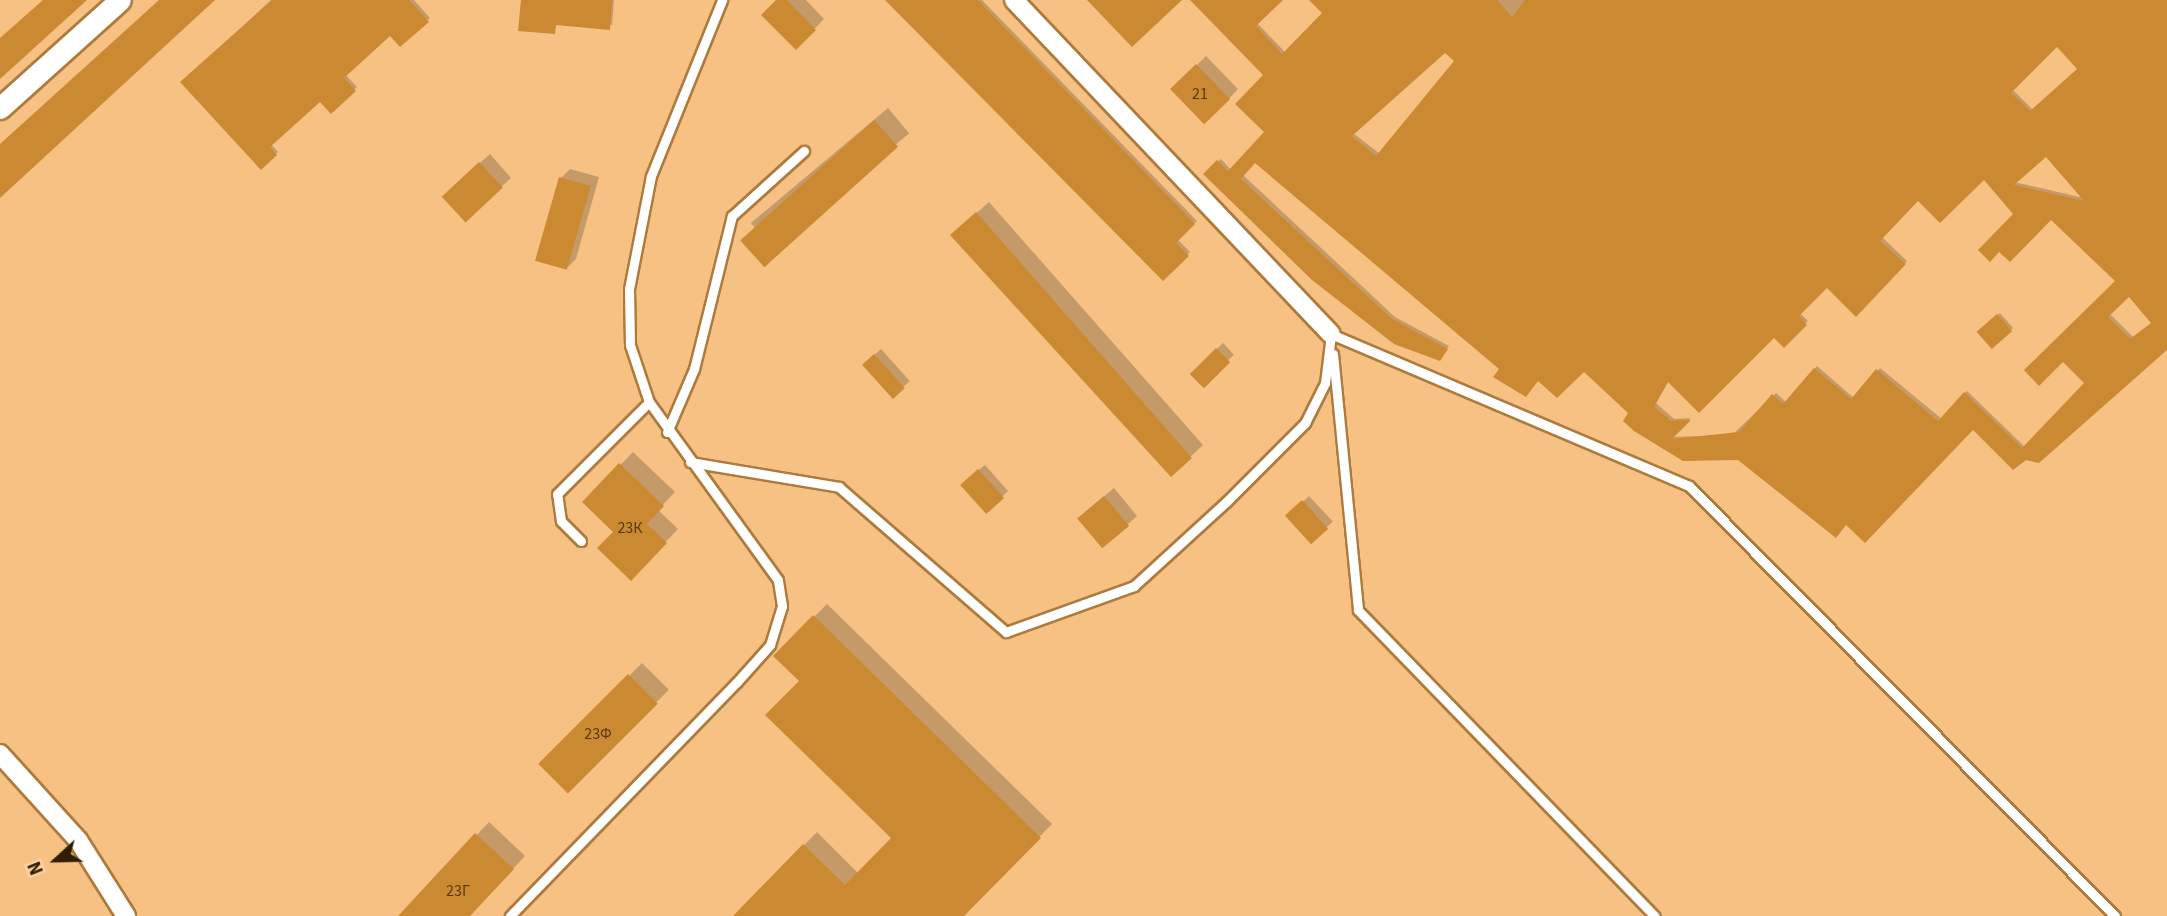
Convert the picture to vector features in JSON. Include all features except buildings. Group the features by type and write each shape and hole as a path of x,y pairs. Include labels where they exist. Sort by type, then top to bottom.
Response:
{"street":[{"path":"0,108 120,0"},
{"path":"1014,0 1331,334"},
{"path":"0,754 78,841 126,916"}],"lane":[{"path":"510,916 770,645 782,606 778,580 667,432 649,402 630,345 629,289 651,176 722,0"},
{"path":"667,432 694,369 732,216 804,151"},
{"path":"690,462 839,487 1006,632 1134,586 1226,502 1305,423 1325,383 1331,334"},
{"path":"1331,334 1358,610 1655,916"},
{"path":"1331,334 1689,486 2115,916"},
{"path":"581,541 561,521 557,494 649,402"}]}
